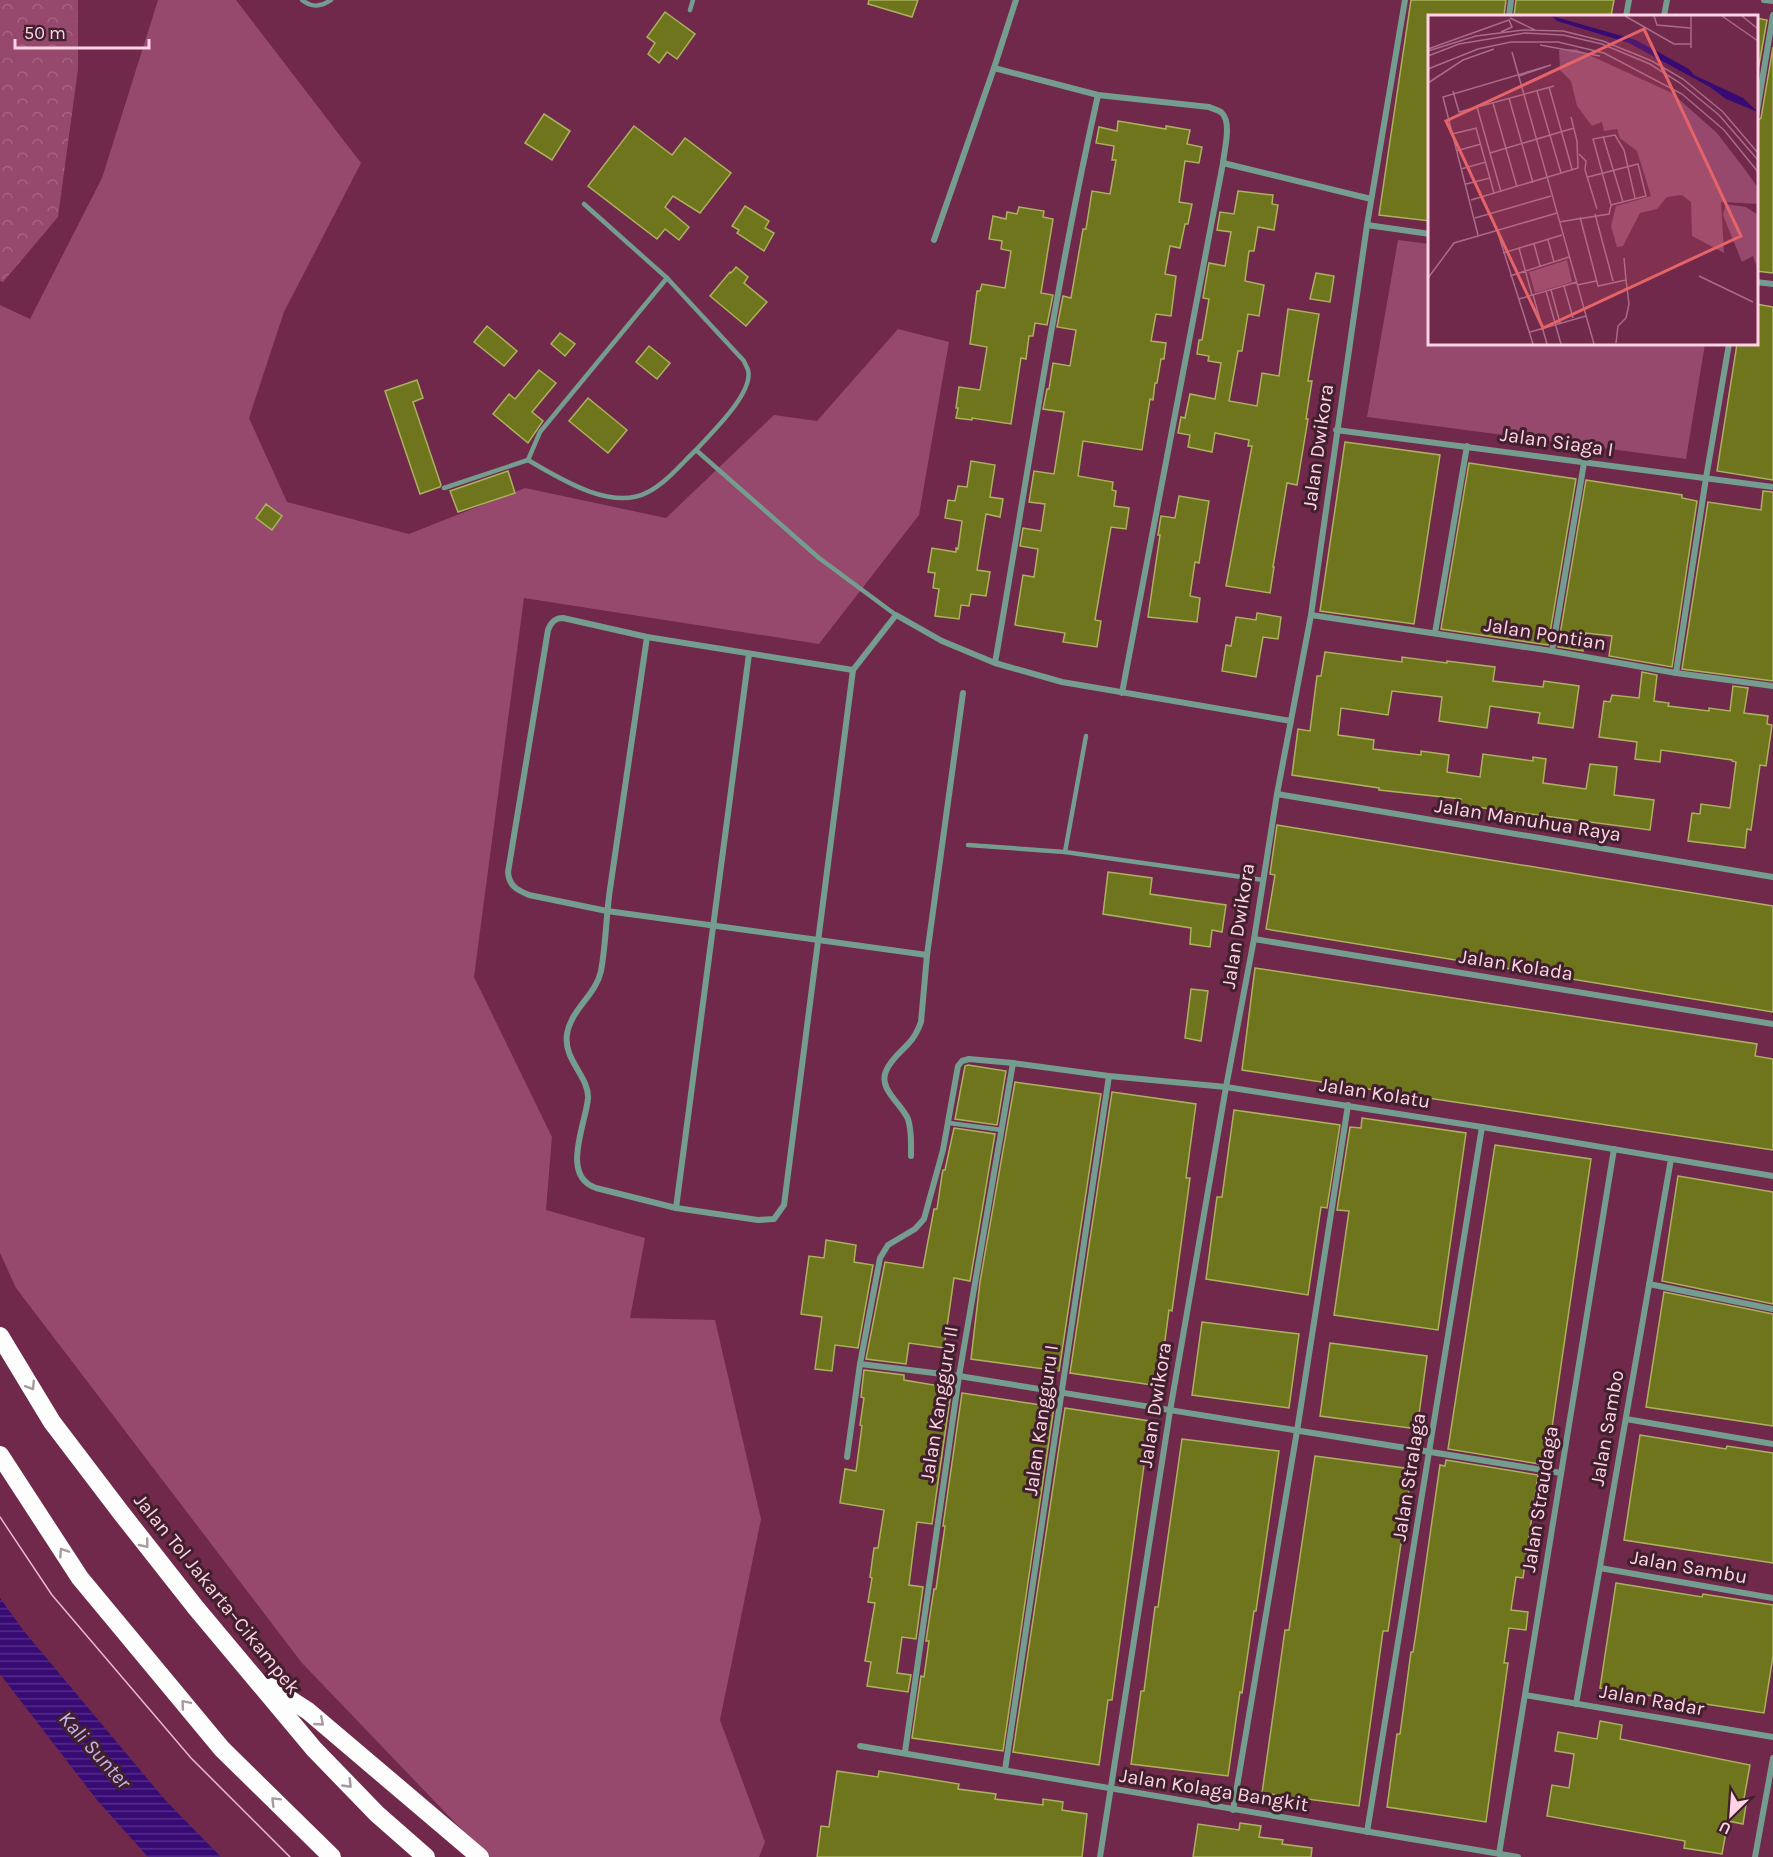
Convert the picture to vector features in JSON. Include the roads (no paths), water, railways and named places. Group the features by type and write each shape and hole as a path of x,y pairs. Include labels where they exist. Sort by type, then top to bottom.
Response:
{"highway":[{"name":"Jalan Tol Jakarta–Cikampek","path":"0,1336 52,1422 196,1608 314,1749 377,1814 426,1857"},
{"path":"0,1455 87,1586 222,1749 332,1857"},
{"path":"255,1676 308,1711 480,1857"}],"street":[{"path":"934,240 1016,0"},
{"name":"Jalan Dwikora","path":"1100,1857 1170,1411 1254,939 1277,794 1311,615 1371,199 1406,0"},
{"path":"1509,15 1511,0"},
{"path":"1626,15 1629,0"},
{"path":"1664,15 1667,0"},
{"path":"1764,0 1773,1"},
{"path":"1758,105 1773,15"},
{"path":"994,68 1098,95 1209,107 1222,113 1226,119 1223,163 1122,693"},
{"path":"995,663 1056,308 1098,95"},
{"path":"1223,163 1371,199"},
{"path":"1367,225 1428,234"},
{"path":"1758,282 1773,284"},
{"path":"1676,673 1706,478 1730,345"},
{"name":"Jalan Siaga I","path":"1336,430 1773,488"},
{"path":"1436,633 1467,446"},
{"path":"1552,651 1584,463"},
{"path":"647,637 607,911 600,976 577,1010 570,1023 567,1036 572,1062 588,1096 580,1137 579,1176 590,1187 676,1208 758,1220 774,1219 784,1205 853,670 896,615 942,640 995,663 1062,682 1291,721"},
{"name":"Jalan Pontian","path":"1311,615 1552,651 1676,673 1773,686"},
{"path":"853,670 647,637 563,618 556,619 548,630 508,879 511,885 520,892 607,911 927,955"},
{"path":"676,1208 749,654"},
{"path":"911,1156 909,1122 885,1086 884,1079 889,1064 910,1042 921,1022 927,955 963,693"},
{"name":"Jalan Manuhua Raya","path":"1277,794 1773,878"},
{"name":"Jalan Kolada","path":"1254,939 1773,1024"},
{"name":"Jalan Kolatu","path":"949,1123 958,1066 962,1061 969,1059 1226,1087 1348,1105 1773,1176"},
{"name":"Jalan Kangguru II","path":"904,1752 959,1376 1013,1063"},
{"name":"Jalan Kangguru I","path":"1005,1770 1109,1076"},
{"path":"1233,1810 1297,1431 1348,1105"},
{"path":"847,1457 860,1364 880,1258 888,1245 915,1229 924,1219 944,1150 949,1123"},
{"name":"Jalan Stralaga","path":"1367,1832 1482,1127"},
{"name":"Jalan Straudaga","path":"1499,1854 1614,1149"},
{"name":"Jalan Sambo","path":"1576,1704 1671,1159"},
{"path":"1649,1284 1773,1308"},
{"path":"860,1364 1062,1392 1561,1473"},
{"path":"1626,1419 1773,1444"},
{"name":"Jalan Sambu","path":"1600,1568 1773,1598"},
{"name":"Jalan Radar","path":"1525,1695 1773,1737"},
{"name":"Jalan Kolaga Bangkit","path":"860,1746 1518,1857"},
{"path":"1755,1857 1773,1758"}],"lane":[{"path":"302,0 314,6 321,6 331,0"},
{"path":"690,10 693,0"},
{"path":"444,488 528,460 564,480 605,497 635,497 647,493 658,485 696,450 742,394 748,381 748,369 744,361 667,278 584,204"},
{"path":"528,460 540,432 667,278"},
{"path":"696,450 819,558 896,615"},
{"path":"1065,852 1086,736"},
{"path":"968,845 1065,852 1263,880"},
{"path":"949,1123 1002,1130"}],"water":[{"name":"Kali Sunter","path":"0,1598 23,1630 166,1801 221,1857 148,1857 97,1800 0,1674"}],"tram line":[{"path":"0,1517 52,1595 191,1758 290,1857"}]}
